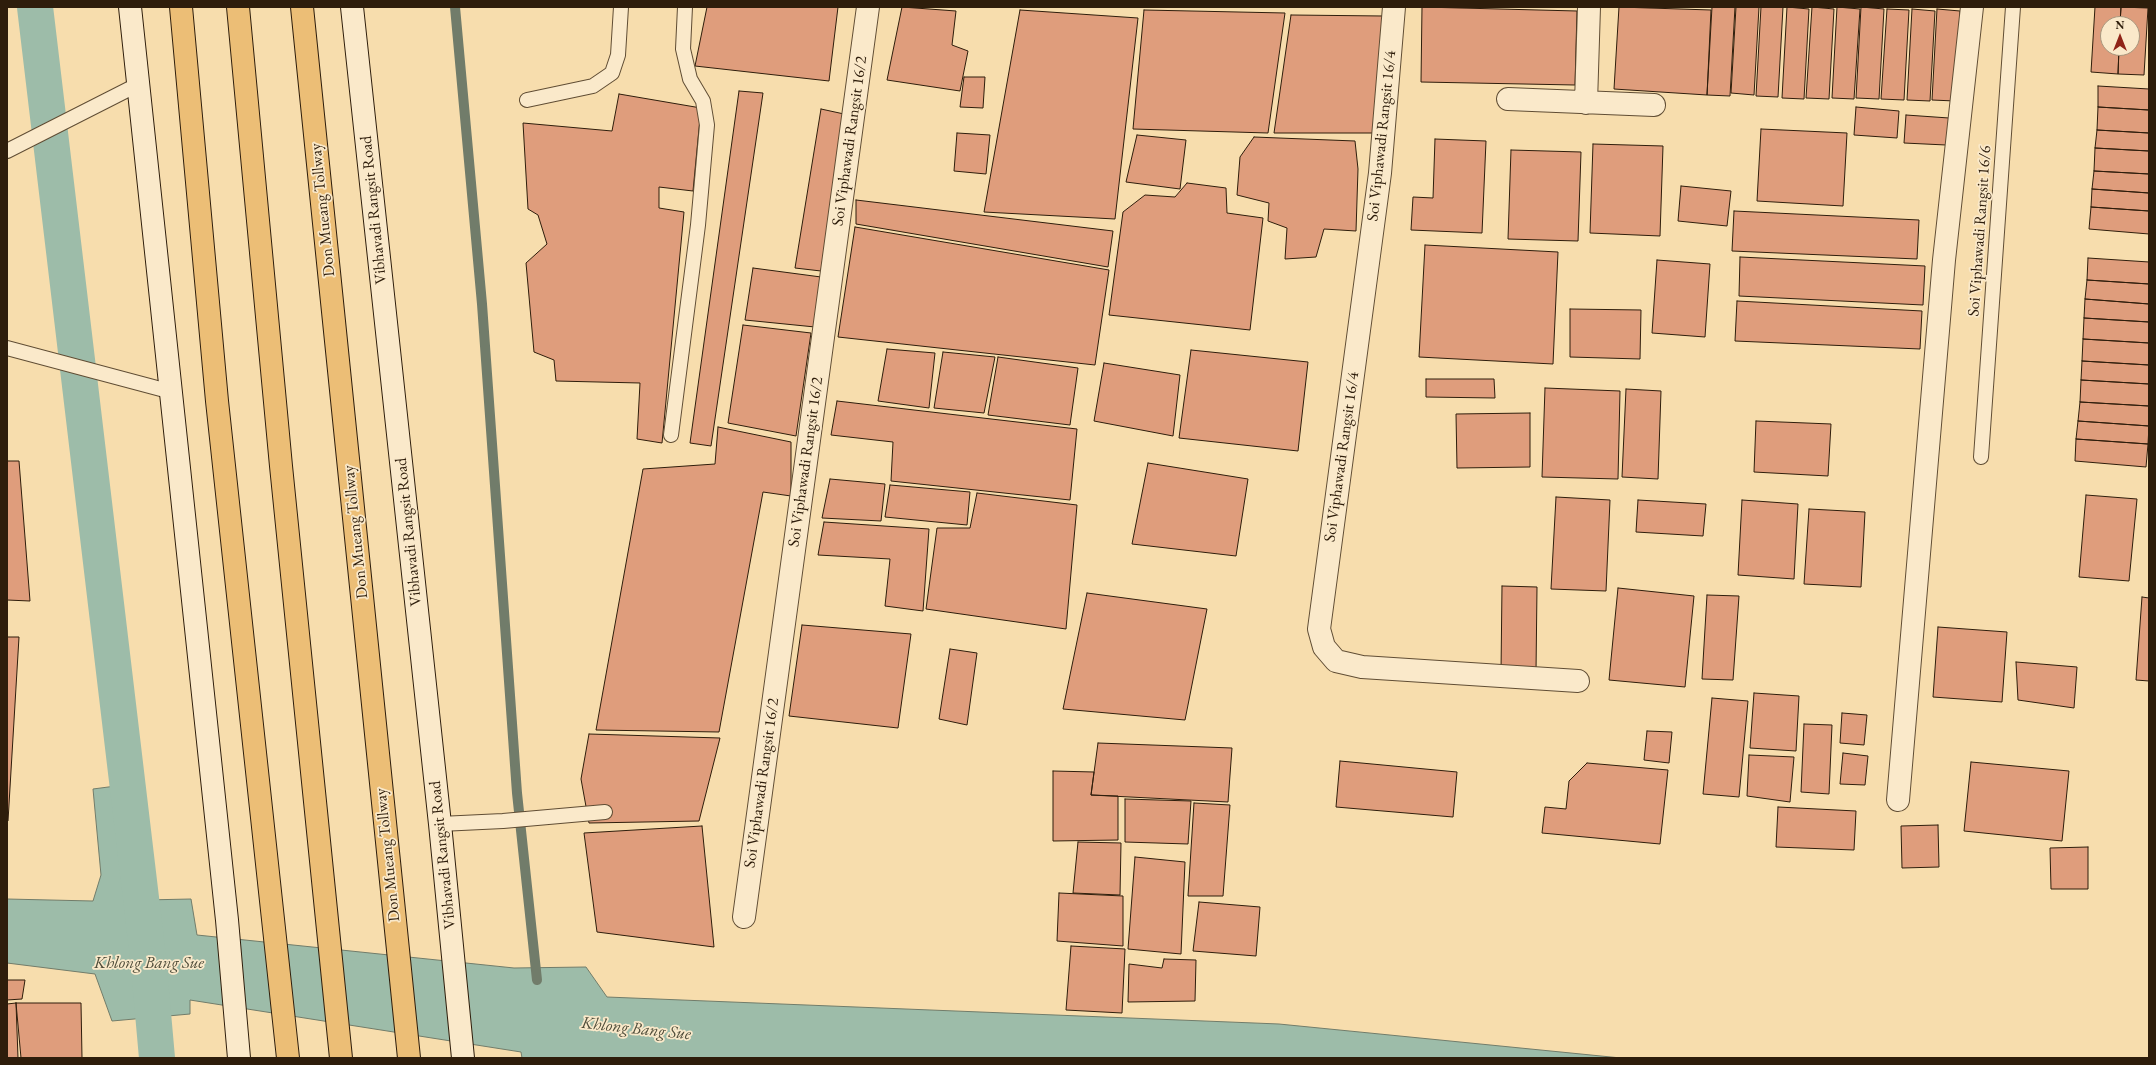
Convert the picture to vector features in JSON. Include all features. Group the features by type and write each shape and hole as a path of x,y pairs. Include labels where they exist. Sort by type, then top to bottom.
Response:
{"highway":[{"path":"181,7 218,409 288,1058"},
{"path":"238,7 281,466 341,1058"},
{"path":"299,7 383,947 400,1056"},
{"name":"Don Mueang Tollway","path":"302,7 400,1056"}],"street":[{"path":"130,7 227,920 239,1058"},
{"name":"Vibhavadi Rangsit Road","path":"352,7 440,824 463,1058"},
{"name":"Soi Viphawadi Rangsit 16/2","path":"744,917 868,7"},
{"name":"Soi Viphawadi Rangsit 16/4","path":"1394,7 1380,173 1319,629 1324,647 1336,661 1362,667 1578,681"},
{"path":"1586,103 1589,7"},
{"path":"1898,800 1944,260 1972,7"},
{"path":"1508,99 1654,105"}],"lane":[{"path":"527,100 593,86 612,74 618,55 621,7"},
{"path":"671,435 698,225 706,125 703,101 690,79 683,50 685,7"},
{"name":"Soi Viphawadi Rangsit 16/6","path":"1981,457 2013,7"},
{"path":"7,151 138,85"},
{"path":"7,348 172,392"},
{"path":"440,824 503,821 605,812"}],"water":[{"name":"Khlong Bang Sue","path":"116,786 123,874 139,874 144,900 191,899 197,935 514,968 586,967 607,997 1279,1024 1621,1058 522,1058 521,1052 190,1000 190,1014 112,1021 95,974 7,963 7,899 93,901 101,875 93,789"}],"building":[{"path":"707,7 838,7 829,81 695,66"},
{"path":"902,7 956,11 952,45 968,51 960,91 887,80"},
{"path":"1422,7 1577,11 1575,85 1421,82"},
{"path":"1619,7 1711,10 1707,95 1614,89"},
{"path":"1712,7 1735,7 1730,96 1707,95"},
{"path":"1736,7 1759,7 1754,95 1731,93"},
{"path":"1761,7 1783,7 1778,97 1756,96"},
{"path":"1787,7 1809,9 1804,99 1782,98"},
{"path":"1812,7 1834,9 1829,99 1806,98"},
{"path":"1837,7 1860,9 1854,99 1832,98"},
{"path":"1861,7 1884,9 1879,99 1856,98"},
{"path":"2095,7 2121,7 2120,16 2100,16 2100,56 2119,56 2118,74 2091,72"},
{"path":"2121,7 2148,8 2144,75 2118,74 2119,56 2140,56 2140,16 2120,16"},
{"path":"1887,9 1909,10 1904,100 1881,99"},
{"path":"1912,9 1935,11 1930,101 1907,100"},
{"path":"1937,9 1960,11 1955,101 1932,100"},
{"path":"1020,10 1138,18 1115,219 984,212"},
{"path":"1144,10 1285,13 1268,133 1133,129"},
{"path":"1291,15 1383,16 1374,133 1274,133"},
{"path":"964,77 985,77 983,108 960,107"},
{"path":"2098,86 2149,89 2149,110 2098,107"},
{"path":"739,91 763,93 711,446 690,443"},
{"path":"619,94 701,108 693,191 659,187 659,208 684,212 662,443 637,439 640,383 556,381 554,360 534,352 526,263 547,244 538,215 528,209 523,123 612,131"},
{"path":"1856,107 1899,111 1897,138 1854,135"},
{"path":"2098,107 2149,110 2149,133 2097,130"},
{"path":"821,109 844,114 821,271 795,268"},
{"path":"1906,115 1949,118 1946,145 1904,143"},
{"path":"1761,129 1847,133 1843,206 1757,201"},
{"path":"2097,130 2149,133 2149,151 2095,148"},
{"path":"957,133 990,135 986,174 954,171"},
{"path":"1137,135 1186,140 1180,189 1126,182"},
{"path":"1254,137 1355,141 1358,169 1356,231 1324,229 1316,257 1285,259 1287,228 1268,221 1269,203 1237,195 1240,157"},
{"path":"1435,139 1486,141 1482,233 1411,230 1413,197 1433,198"},
{"path":"1593,144 1663,146 1660,236 1590,233"},
{"path":"2095,148 2149,151 2149,174 2094,171"},
{"path":"1511,150 1581,152 1578,241 1508,239"},
{"path":"2094,171 2149,174 2149,193 2092,189"},
{"path":"1187,183 1226,188 1227,213 1263,218 1250,330 1109,315 1123,212 1145,195 1175,197"},
{"path":"1681,186 1731,191 1727,226 1678,221"},
{"path":"2092,189 2149,193 2149,211 2091,207"},
{"path":"856,200 1113,231 1108,267 856,224"},
{"path":"2091,207 2149,211 2149,234 2089,229"},
{"path":"1734,211 1919,220 1917,259 1732,251"},
{"path":"855,227 1109,270 1095,365 838,337"},
{"path":"1425,245 1558,252 1553,364 1419,357"},
{"path":"1740,257 1925,266 1923,305 1739,296"},
{"path":"2088,258 2149,262 2149,284 2087,280"},
{"path":"1657,260 1710,264 1705,337 1652,333"},
{"path":"753,268 821,277 815,327 745,320"},
{"path":"2087,280 2149,284 2149,304 2085,299"},
{"path":"2085,299 2149,304 2149,322 2084,318"},
{"path":"1737,301 1922,311 1920,349 1735,341"},
{"path":"1570,309 1641,310 1640,359 1570,357"},
{"path":"2084,318 2149,322 2149,343 2083,339"},
{"path":"743,325 811,333 796,436 728,423"},
{"path":"2083,339 2149,343 2149,365 2082,361"},
{"path":"887,349 935,353 929,408 878,401"},
{"path":"1191,350 1308,362 1298,451 1179,438"},
{"path":"943,352 995,357 984,413 934,408"},
{"path":"998,357 1078,368 1070,425 988,415"},
{"path":"2082,361 2149,365 2149,384 2081,380"},
{"path":"1104,363 1180,375 1173,436 1094,421"},
{"path":"1426,379 1494,379 1495,398 1426,397"},
{"path":"2081,380 2149,384 2149,406 2080,402"},
{"path":"1545,388 1620,391 1618,479 1542,477"},
{"path":"1626,389 1661,391 1658,479 1622,477"},
{"path":"837,401 1077,429 1070,500 891,481 893,442 831,435"},
{"path":"2080,402 2149,406 2149,426 2078,421"},
{"path":"1530,413 1530,467 1457,468 1456,414"},
{"path":"1756,421 1831,424 1828,476 1754,472"},
{"path":"2078,421 2149,426 2148,444 2076,439"},
{"path":"718,427 791,442 791,496 763,492 719,732 596,730 643,469 715,464"},
{"path":"2076,439 2148,444 2146,467 2075,461"},
{"path":"7,461 19,461 30,601 7,600"},
{"path":"1148,463 1248,479 1236,556 1132,544"},
{"path":"830,479 885,484 881,521 822,518"},
{"path":"890,485 970,492 967,525 885,517"},
{"path":"977,493 1077,505 1066,629 926,609 937,528 970,528"},
{"path":"2086,495 2137,499 2129,581 2079,577"},
{"path":"1556,497 1610,500 1606,591 1551,589"},
{"path":"1638,500 1706,504 1703,536 1636,532"},
{"path":"1742,500 1798,504 1794,579 1738,575"},
{"path":"1809,509 1865,512 1861,587 1804,584"},
{"path":"824,522 929,529 923,611 885,606 890,559 818,555"},
{"path":"1502,586 1537,587 1536,672 1501,672"},
{"path":"1618,588 1694,596 1685,687 1609,680"},
{"path":"1087,593 1207,609 1185,720 1063,709"},
{"path":"1707,595 1739,596 1733,680 1702,679"},
{"path":"2142,597 2149,598 2149,681 2136,680"},
{"path":"802,625 911,634 898,728 789,716"},
{"path":"1938,627 2007,632 2002,702 1933,697"},
{"path":"7,637 19,637 8,821 7,821"},
{"path":"950,649 977,653 967,725 939,719"},
{"path":"2016,662 2077,667 2074,708 2018,700"},
{"path":"1754,693 1799,696 1796,751 1750,748"},
{"path":"1712,698 1748,701 1739,797 1703,794"},
{"path":"1842,713 1867,715 1864,745 1840,743"},
{"path":"1804,724 1832,725 1829,794 1801,792"},
{"path":"1647,731 1672,732 1669,763 1644,760"},
{"path":"589,734 720,738 699,821 589,823 581,779"},
{"path":"1098,743 1232,748 1228,802 1091,795"},
{"path":"1843,753 1868,756 1865,785 1840,784"},
{"path":"1749,755 1794,757 1790,802 1747,796"},
{"path":"1340,761 1457,772 1453,817 1336,807"},
{"path":"1971,762 2069,771 2062,841 1964,831"},
{"path":"1587,763 1668,770 1660,844 1542,833 1545,807 1566,809 1569,781"},
{"path":"1053,771 1094,772 1091,795 1118,796 1118,840 1053,841"},
{"path":"1125,799 1191,801 1188,844 1125,842"},
{"path":"1194,803 1230,805 1223,896 1188,896"},
{"path":"1778,807 1856,811 1854,850 1776,847"},
{"path":"1938,825 1939,867 1902,868 1901,826"},
{"path":"702,826 714,947 597,932 584,833"},
{"path":"1078,842 1121,843 1120,895 1073,893"},
{"path":"2088,847 2088,889 2051,889 2050,848"},
{"path":"1135,857 1185,862 1181,954 1128,949"},
{"path":"1059,893 1123,896 1123,946 1057,941"},
{"path":"1199,902 1260,907 1256,956 1193,951"},
{"path":"1071,946 1125,949 1122,1013 1066,1010"},
{"path":"1164,959 1196,960 1195,1001 1128,1002 1129,964 1162,968"},
{"path":"7,980 25,980 22,999 7,1000"},
{"path":"16,1003 18,1058 7,1058 7,1004"},
{"path":"16,1003 81,1003 82,1058 21,1058"}],"waterway":[{"name":"Khlong Bang Sue","path":"35,7 148,957 157,1058"},
{"path":"455,7 482,304 517,793 537,980"}]}
